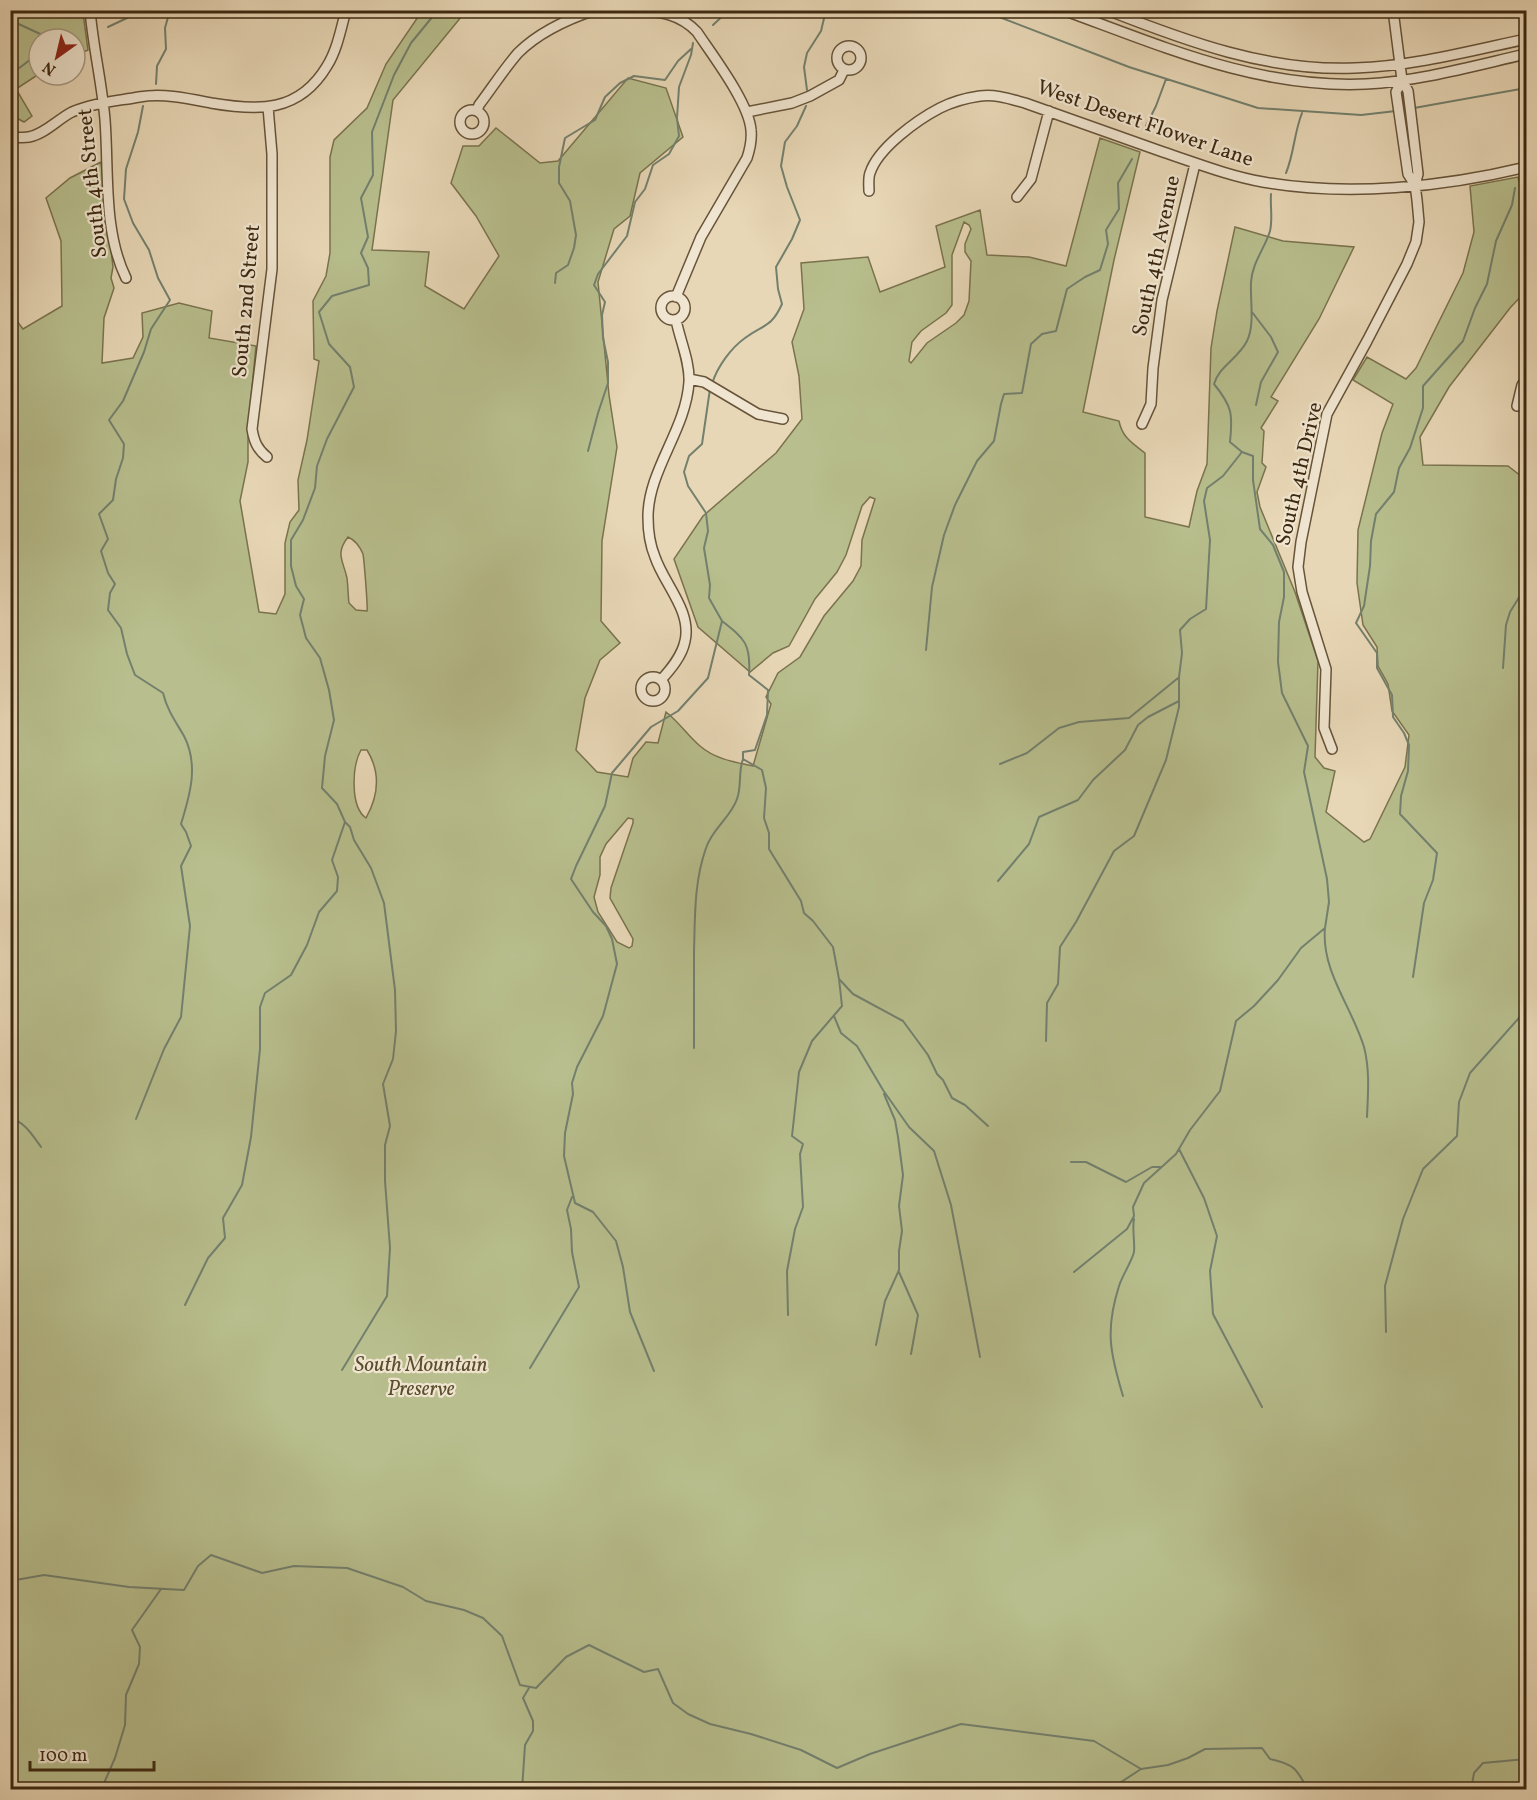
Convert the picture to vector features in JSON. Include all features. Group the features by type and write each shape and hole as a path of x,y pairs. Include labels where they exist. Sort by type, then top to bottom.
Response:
{"street":[{"name":"South 4th Street","path":"90,10 93,46 103,104 112,230 119,263 126,278"},
{"path":"10,137 29,137 73,112 103,104 158,95 255,109 289,102 309,88 320,76 334,52 346,10"},
{"path":"477,111 508,65 531,42 573,18 595,10"},
{"path":"638,10 669,13 688,23 703,40 747,112 751,130 751,143 747,158 701,237 676,297"},
{"path":"1063,10 1196,59 1241,72 1321,83 1363,84 1402,80 1527,54"},
{"path":"1107,10 1203,45 1260,60 1337,68 1399,64 1442,58 1527,39"},
{"name":"South 4th Drive","path":"1332,749 1324,728 1326,669 1302,592 1298,567 1300,542 1327,414 1407,264 1416,242 1419,222 1415,185 1418,174 1416,153 1410,100 1402,80 1399,64 1393,10"},
{"path":"747,112 792,103 810,96 839,80 844,70"},
{"name":"South 4th Drive","path":"1402,80 1396,92 1408,174 1415,185"},
{"name":"West Desert Flower Lane","path":"869,192 869,174 885,149 940,108 959,100 981,96 1001,96 1196,164 1261,182 1322,190 1415,185 1482,177 1527,167"},
{"name":"South 2nd Street","path":"267,458 260,452 254,441 252,429 272,269 272,154 268,107"},
{"path":"1017,196 1031,179 1049,111"},
{"path":"1405,155 1416,153"},
{"name":"South 4th Avenue","path":"1142,424 1151,404 1162,300 1196,164"},
{"path":"676,297 682,301 685,308 676,320 666,318 662,308 666,299 676,297"},
{"path":"661,680 681,653 686,633 681,608 655,559 649,506 656,479 683,415 689,379 676,320"},
{"path":"689,379 704,382 758,414 783,419"},
{"path":"1517,406 1522,385 1527,380"}],"green space":[{"path":"11,10 81,11 85,27 27,27 27,82 16,89 32,116 24,122 11,115"},
{"name":"South Mountain Preserve","path":"422,11 466,11 393,100 372,250 429,252 425,286 464,309 499,256 476,216 451,183 463,146 479,146 496,128 540,163 558,161 628,78 666,88 683,137 640,173 630,216 614,229 598,282 609,395 617,447 602,541 601,621 620,643 600,660 585,698 576,750 597,772 628,777 633,758 646,742 658,743 666,712 696,742 712,754 753,766 771,704 766,697 778,673 800,657 824,616 853,581 861,566 862,540 875,499 870,497 862,506 846,555 837,572 815,599 789,646 773,653 750,672 698,627 674,559 703,516 776,453 802,419 799,376 792,342 804,309 801,263 868,257 880,292 945,267 936,226 980,210 987,255 1029,257 1066,266 1100,138 1140,152 1114,260 1083,412 1119,421 1125,436 1145,453 1145,517 1189,527 1197,491 1207,464 1211,348 1235,227 1283,241 1354,247 1319,319 1271,397 1278,401 1261,428 1264,431 1262,463 1266,467 1257,492 1260,507 1295,592 1318,661 1315,757 1324,768 1335,771 1326,812 1364,842 1370,839 1405,767 1409,735 1392,711 1388,684 1378,666 1377,647 1363,625 1357,583 1358,530 1382,433 1393,404 1353,380 1367,357 1406,379 1416,368 1463,273 1474,232 1470,186 1518,177 1526,205 1526,291 1510,308 1449,387 1420,437 1423,465 1508,466 1526,480 1526,1789 11,1789 10,312 23,329 62,306 61,241 46,198 70,178 101,162 113,267 111,278 114,288 104,318 102,363 133,358 143,337 142,313 179,303 212,311 209,338 256,346 248,429 248,462 240,501 259,612 276,614 285,594 285,543 290,522 299,510 298,480 307,440 319,361 314,359 313,301 326,276 330,253 330,157 334,140 367,108 386,64","holes":["964,222 971,229 965,244 965,252 971,261 969,301 964,315 927,343 911,363 909,361 912,342 921,331 946,313 952,305 952,255","348,537 351,538 363,554 367,611 356,610 349,603 347,578 341,557","361,750 367,750 375,767 376,792 366,818 361,813 355,796 354,776","628,818 633,819 611,888 610,898 633,939 632,946 629,948 617,942 598,912 594,897 600,875 600,857 606,844"]}],"waterway":[{"path":"108,27 144,10"},
{"path":"156,84 157,66 166,49 165,28 170,10"},
{"path":"204,10 258,12 262,10"},
{"path":"185,1305 208,1258 225,1238 223,1218 242,1185 251,1137 260,1049 260,1007 265,993 291,975 307,945 319,912 337,891 338,877 332,860 345,822 337,804 322,788 325,756 334,720 320,658 306,638 300,615 304,599 296,586 291,566 291,540 303,520 315,488 317,466 327,439 354,387 350,367 329,344 319,312 332,296 369,285 368,268 361,253 368,237 361,198 373,175 372,132 394,75 411,43 438,10"},
{"path":"713,25 729,10"},
{"path":"807,90 804,67 807,53 821,31 826,10"},
{"path":"981,10 1129,67 1258,108 1361,115 1396,111"},
{"path":"10,20 27,28"},
{"path":"588,451 608,383 608,362 603,338 602,315 605,302 594,285 598,274 627,236 635,202 645,189 653,165 669,154 679,136 677,118 679,87 693,43"},
{"path":"555,283 556,273 568,265 576,235 570,201 559,183 559,167 565,138 595,120 605,97 620,83 634,76 665,80 678,61 691,49"},
{"path":"10,75 27,62"},
{"path":"1146,126 1166,79"},
{"path":"1414,108 1526,88"},
{"path":"1526,91 1526,107"},
{"path":"136,1119 164,1049 181,1017 190,926 181,866 191,846 181,824 192,780 189,747 169,710 163,693 135,675 121,628 108,610 110,593 115,584 108,573 101,551 108,539 99,514 113,500 124,444 109,420 123,401 144,352 151,329 170,300 158,278 149,250 133,223 124,199 126,169 138,132 143,106"},
{"path":"712,384 717,371 730,352 745,338 767,325 782,304 776,267 800,220 781,166 785,142 797,126 806,106"},
{"path":"1286,173 1302,113"},
{"path":"926,650 932,587 944,535 955,505 977,461 994,441 1004,394 1022,393 1031,344 1042,334 1056,331 1067,289 1100,270 1108,244 1106,230 1119,209 1118,183 1132,159"},
{"path":"1413,977 1424,903 1433,880 1437,853 1400,814 1401,796 1408,771 1409,745 1393,717 1392,695 1377,668 1377,653 1356,623 1364,606 1376,514 1394,492 1399,468 1410,448 1423,408 1423,386 1463,341 1487,284 1496,241 1512,205 1515,188"},
{"path":"1046,1041 1047,1003 1058,984 1060,947 1114,851 1134,836 1166,760 1179,707 1182,653 1180,630 1190,619 1206,609 1210,540 1204,501 1207,488 1223,476 1242,452 1230,442 1230,411 1225,398 1214,384 1220,372 1239,353 1249,335 1252,320 1252,275 1270,231 1271,194"},
{"path":"1252,312 1271,337 1278,352 1261,382 1256,405"},
{"path":"654,1371 630,1312 623,1267 616,1241 593,1212 575,1203 564,1156 565,1133 573,1094 572,1083 577,1067 603,1016 617,964 612,939 606,926 593,912 571,879 605,806 612,773 651,727 678,711 708,678 722,621 709,598 710,585 704,548 708,531 706,513 688,486 684,472 689,456 702,444 710,389"},
{"path":"1074,1272 1127,1229 1134,1216 1133,1207 1144,1183 1176,1154 1190,1130 1220,1091 1236,1021 1254,1006 1278,980 1301,948 1325,928 1329,902 1327,879 1304,772 1308,746 1282,693 1278,662 1284,572 1273,545 1260,529 1253,480 1253,456 1242,452"},
{"path":"1503,668 1506,625 1510,612 1526,586"},
{"path":"722,621 745,643 749,656 749,675 768,690 767,715 755,750 743,752 743,759 762,770 766,788 764,818 769,833 769,849 801,901 804,913 833,947 842,1006 812,1041 799,1072 792,1136 803,1144 800,1154 803,1207 795,1229 787,1271 788,1315"},
{"path":"1000,764 1027,753 1059,728 1079,722 1129,718 1178,678"},
{"path":"998,881 1029,844 1039,817 1078,800 1093,780 1125,750 1138,725 1148,717 1179,701"},
{"path":"694,1048 694,952 699,874 709,841 737,799 743,759"},
{"path":"342,1370 387,1296 390,1248 385,1145 390,1126 383,1084 393,1059 396,1031 395,990 384,903 371,868 346,823"},
{"path":"1325,928 1325,944 1332,974 1364,1047 1368,1073 1367,1117"},
{"path":"840,980 853,994 903,1021 928,1055 952,1098 965,1105 988,1126"},
{"path":"1386,1332 1385,1286 1403,1219 1423,1169 1457,1136 1459,1102 1470,1073 1526,1010"},
{"path":"834,1016 841,1033 857,1046 883,1090 909,1127 934,1151 951,1205 980,1357"},
{"path":"876,1345 885,1301 899,1270 902,1231 899,1206 903,1175 895,1120 884,1094"},
{"path":"10,1118 24,1126 41,1147"},
{"path":"1179,1149 1204,1198 1217,1236 1210,1271 1213,1314 1262,1407"},
{"path":"1071,1162 1086,1162 1126,1182 1152,1167 1161,1167"},
{"path":"530,1368 579,1287 567,1210 572,1197"},
{"path":"1123,1396 1112,1354 1111,1329 1119,1286 1134,1252 1134,1219"},
{"path":"899,1272 918,1315 911,1354"},
{"path":"10,1581 44,1575 129,1587 184,1590 198,1566 211,1555 262,1573 294,1566 347,1568 403,1587 426,1601 464,1610 483,1618 502,1636 520,1685 536,1688 566,1657 589,1645 644,1672 658,1669 673,1703 688,1714 710,1724 801,1750 837,1768 870,1754 961,1724 1094,1741 1141,1769"},
{"path":"101,1790 115,1758 125,1725 126,1695 139,1664 140,1647 132,1630 161,1589"},
{"path":"522,1790 525,1745 533,1731 533,1721 523,1698 529,1688"},
{"path":"1109,1790 1141,1769 1168,1765 1205,1749 1262,1748 1270,1759 1290,1765 1301,1777 1308,1790"},
{"path":"1471,1790 1474,1773 1483,1763 1526,1759"}]}
